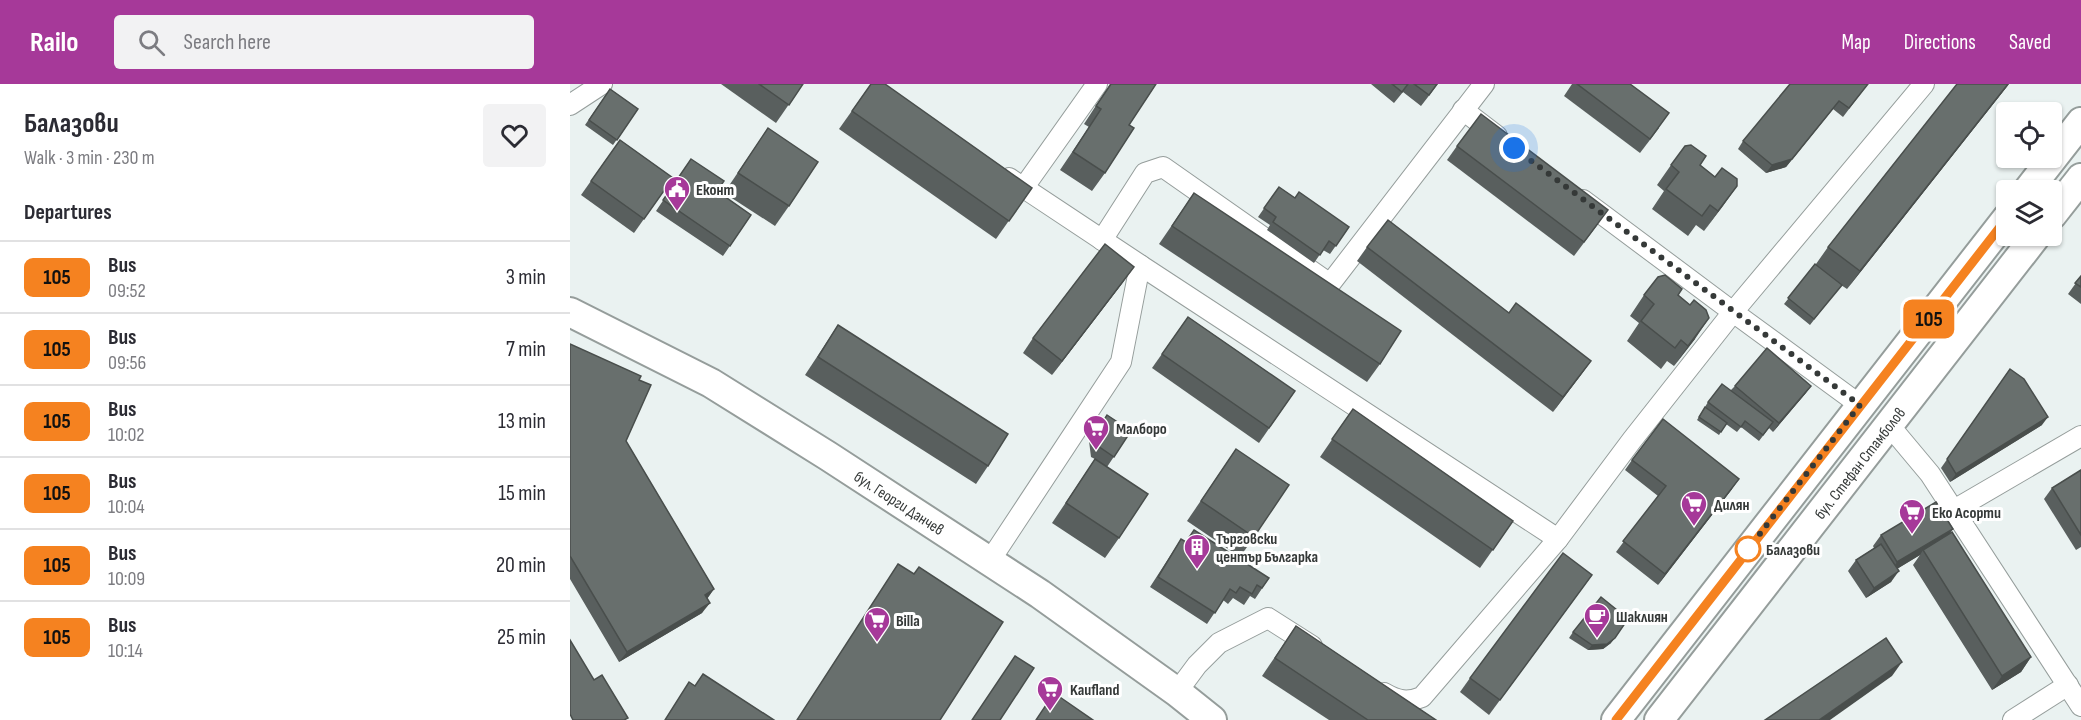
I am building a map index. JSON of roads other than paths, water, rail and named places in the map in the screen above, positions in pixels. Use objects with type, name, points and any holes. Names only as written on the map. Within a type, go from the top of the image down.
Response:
[{"type":"main road","points":[[2036,180],[2081,122]]},
{"type":"main road","points":[[2062,202],[2081,177]]},
{"type":"main road","points":[[1616,720],[1996,232]]},
{"type":"main road","name":"бул. Стефан Стамболов","points":[[1659,720],[2029,246]]},
{"type":"main road","name":"бул. Георги Данчев","points":[[570,312],[711,383],[828,456],[1040,594],[1177,692],[1212,720]]},
{"type":"street","points":[[570,105],[602,84]]},
{"type":"street","points":[[1024,188],[1097,84]]},
{"type":"street","points":[[1102,240],[1145,173],[1163,167],[1330,284],[1484,84]]},
{"type":"street","points":[[1365,680],[1394,699],[1409,702],[1422,697],[1558,539],[1632,440],[1733,312],[1924,84]]},
{"type":"street","points":[[1463,111],[1508,144]]},
{"type":"street","points":[[991,166],[1558,539]]},
{"type":"street","points":[[1571,191],[1860,405]]},
{"type":"street","points":[[989,562],[1121,362],[1140,264]]},
{"type":"street","points":[[1889,425],[1930,474],[2081,706]]},
{"type":"street","points":[[1954,510],[2081,436]]},
{"type":"street","points":[[1177,692],[1197,665],[1219,644],[1268,618],[1326,655]]},
{"type":"street","points":[[2013,720],[2068,685]]},
{"type":"place","name":"Еконт","points":[[677,212]]},
{"type":"place","name":"Малборо","points":[[1096,451]]},
{"type":"place","name":"Дилян","points":[[1694,527]]},
{"type":"place","name":"Еко Асорти","points":[[1912,535]]},
{"type":"place","name":"Балазови","points":[[1748,549]]},
{"type":"place","name":"Търговски център Българка","points":[[1197,570]]},
{"type":"place","name":"Шаклиян","points":[[1597,639]]},
{"type":"place","name":"Billa","points":[[877,643]]},
{"type":"place","name":"Kaufland","points":[[1050,712]]}]
